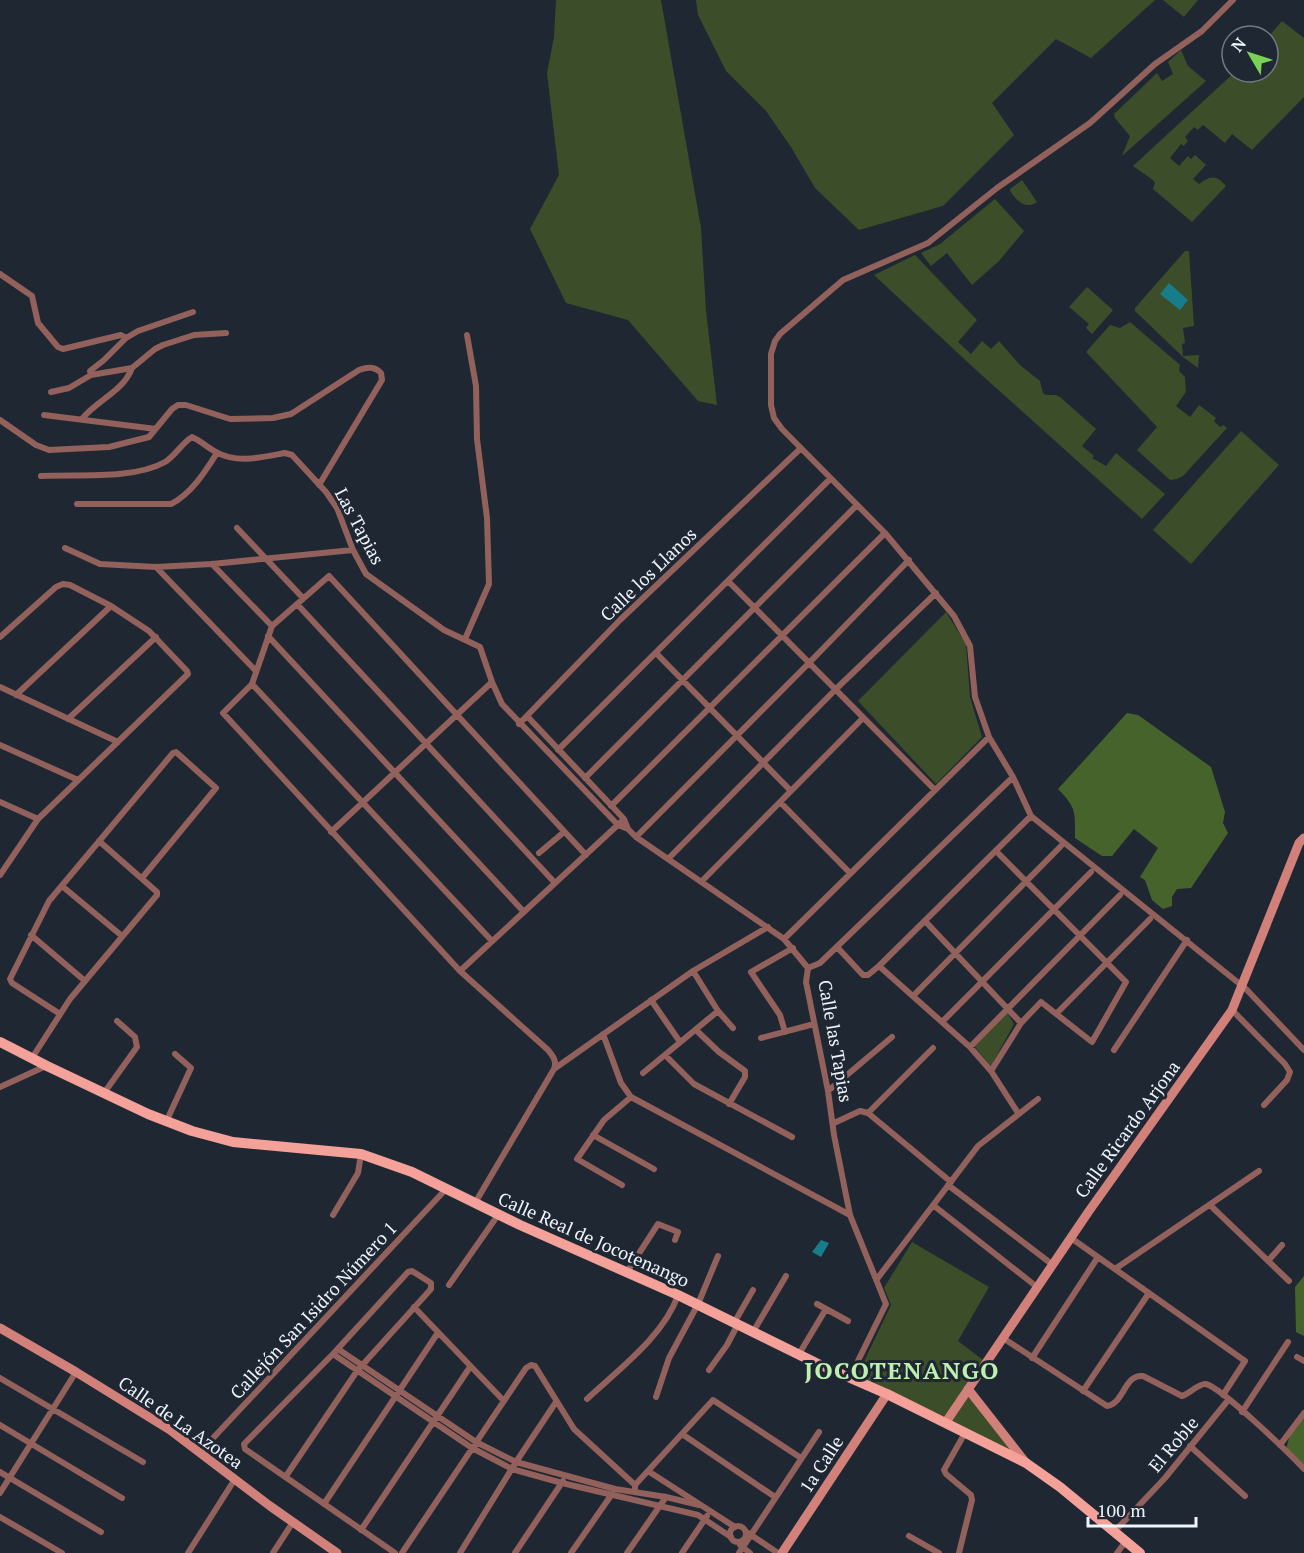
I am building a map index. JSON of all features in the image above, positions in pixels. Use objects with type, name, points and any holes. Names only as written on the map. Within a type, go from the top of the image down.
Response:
[{"type":"main road","name":"Calle Real de Jocotenango","points":[[0,1042],[166,1122],[233,1142],[361,1154],[447,1188],[498,1215],[678,1295],[946,1422],[1026,1463],[1060,1486],[1140,1553]]},
{"type":"street","points":[[1233,0],[1202,31],[1155,64],[1090,123],[998,188],[928,243],[843,280],[780,334],[771,354],[772,412],[777,424],[885,533],[954,616],[970,646],[975,697],[989,737],[1013,777],[1031,816],[1094,869],[1242,985],[1304,1050]]},
{"type":"street","points":[[0,274],[32,296],[38,323],[58,348],[63,349],[121,335],[126,338]]},
{"type":"street","points":[[91,375],[90,369],[104,360],[126,338],[145,327],[192,312]]},
{"type":"street","points":[[82,419],[101,400],[125,383],[132,368],[158,347],[194,335],[226,333]]},
{"type":"street","points":[[465,639],[489,584],[487,518],[477,439],[476,386],[467,334]]},
{"type":"street","name":"Las Tapias","points":[[0,420],[36,445],[49,450],[109,447],[149,437],[178,405],[197,408],[230,419],[273,418],[291,414],[359,370],[368,367],[377,369],[381,373],[382,381],[319,485],[337,508],[353,550],[366,574],[444,630],[480,647],[502,704],[519,724],[628,829]]},
{"type":"street","points":[[51,392],[69,388],[91,375],[132,368]]},
{"type":"street","points":[[44,416],[156,429]]},
{"type":"street","points":[[40,476],[144,471],[168,460],[192,437],[217,453],[232,458],[246,459],[285,453],[292,455],[319,485]]},
{"type":"street","name":"Calle los Llanos","points":[[519,724],[620,620],[801,448]]},
{"type":"street","points":[[77,504],[171,504],[204,474],[217,453]]},
{"type":"street","points":[[558,750],[831,479]]},
{"type":"street","points":[[585,778],[857,505]]},
{"type":"street","points":[[237,528],[303,598]]},
{"type":"street","points":[[611,806],[885,533]]},
{"type":"street","points":[[65,548],[100,564],[156,567],[212,564],[353,550]]},
{"type":"street","points":[[636,837],[909,560]]},
{"type":"street","points":[[212,564],[272,626]]},
{"type":"street","points":[[156,567],[256,671]]},
{"type":"street","points":[[475,1203],[554,1069],[556,1064],[554,1058],[460,971],[223,716],[224,711],[252,684],[272,626],[327,576],[330,576],[586,855]]},
{"type":"street","points":[[728,581],[935,790]]},
{"type":"street","points":[[0,637],[56,587],[63,584],[70,585],[111,606],[149,631],[188,670],[188,674],[38,819],[3,862],[0,875]]},
{"type":"street","points":[[668,859],[836,689],[936,593]]},
{"type":"street","points":[[297,604],[555,883]]},
{"type":"street","points":[[16,695],[111,606]]},
{"type":"street","points":[[268,636],[524,912]]},
{"type":"street","points":[[68,719],[156,637]]},
{"type":"street","points":[[656,653],[790,791]]},
{"type":"street","points":[[331,832],[492,682]]},
{"type":"street","points":[[252,684],[492,941]]},
{"type":"street","points":[[0,687],[118,742]]},
{"type":"street","name":"Las Tapias","points":[[527,716],[611,806],[621,822]]},
{"type":"street","points":[[702,881],[863,718]]},
{"type":"street","points":[[784,939],[989,737]]},
{"type":"street","points":[[0,745],[78,780]]},
{"type":"street","points":[[60,1014],[11,982],[31,935],[46,906],[62,886],[173,753],[178,753],[215,786],[215,789],[142,878]]},
{"type":"street","points":[[808,968],[820,963],[1013,777]]},
{"type":"street","points":[[0,802],[38,819]]},
{"type":"street","points":[[780,802],[850,873]]},
{"type":"street","points":[[837,947],[866,976],[879,966],[1031,816]]},
{"type":"street","points":[[460,971],[621,822]]},
{"type":"street","name":"Calle las Tapias","points":[[628,829],[636,837],[784,939],[808,968],[806,982],[834,1123],[834,1135],[849,1215],[886,1304],[850,1377]]},
{"type":"street","points":[[539,853],[564,832]]},
{"type":"street","name":"Calle Ricardo Arjona","points":[[946,1422],[1071,1238],[1232,1010],[1299,843],[1304,838]]},
{"type":"street","points":[[32,1058],[60,1014],[85,981],[157,895],[157,892],[142,878],[99,841]]},
{"type":"street","points":[[913,996],[1061,846]]},
{"type":"street","points":[[991,1071],[1021,1023],[1041,1002],[1092,1042],[1126,982],[996,851]]},
{"type":"street","points":[[942,1022],[1091,872]]},
{"type":"street","points":[[62,886],[122,936]]},
{"type":"street","points":[[970,1047],[1120,895]]},
{"type":"street","points":[[1057,1013],[1150,919]]},
{"type":"street","points":[[925,921],[1021,1023]]},
{"type":"street","points":[[554,1069],[693,971],[768,927]]},
{"type":"street","points":[[31,935],[85,981]]},
{"type":"street","points":[[1114,1050],[1187,940]]},
{"type":"street","points":[[785,1032],[780,1015],[751,972],[793,948]]},
{"type":"street","points":[[879,966],[970,1047],[991,1071],[1018,1113]]},
{"type":"street","points":[[693,971],[718,1011],[733,1028]]},
{"type":"street","points":[[651,1000],[680,1042]]},
{"type":"street","points":[[1232,1010],[1285,1064],[1290,1072],[1287,1080],[1264,1105]]},
{"type":"street","points":[[643,1073],[718,1011]]},
{"type":"street","points":[[104,1093],[137,1047],[135,1037],[117,1021]]},
{"type":"street","points":[[761,1038],[814,1024]]},
{"type":"street","points":[[696,1030],[718,1052],[745,1071],[745,1077],[729,1104]]},
{"type":"street","points":[[603,1034],[621,1083],[631,1097],[849,1215]]},
{"type":"street","points":[[828,1091],[892,1037]]},
{"type":"street","points":[[868,1113],[933,1048]]},
{"type":"street","points":[[166,1122],[191,1068],[175,1054]]},
{"type":"street","points":[[665,1055],[694,1084],[792,1137]]},
{"type":"street","points":[[0,1087],[47,1066]]},
{"type":"street","points":[[622,1185],[577,1159],[604,1120],[631,1097]]},
{"type":"street","points":[[877,1279],[978,1146],[1038,1099]]},
{"type":"street","points":[[834,1123],[860,1111],[868,1113],[950,1183],[1053,1265]]},
{"type":"street","points":[[593,1135],[654,1169]]},
{"type":"street","points":[[333,1215],[358,1173],[361,1154]]},
{"type":"street","points":[[1115,1269],[1259,1171]]},
{"type":"street","name":"Callejón San Isidro Número 1","points":[[200,1452],[447,1188]]},
{"type":"street","points":[[933,1205],[1038,1287]]},
{"type":"street","points":[[1210,1205],[1289,1281]]},
{"type":"street","points":[[449,1285],[498,1215]]},
{"type":"street","points":[[627,1272],[658,1224],[678,1232],[675,1240]]},
{"type":"street","points":[[1071,1238],[1149,1293],[1083,1391]]},
{"type":"street","points":[[1268,1261],[1282,1245]]},
{"type":"street","points":[[656,1397],[669,1359],[698,1305],[718,1257]]},
{"type":"street","points":[[1032,1358],[1098,1257]]},
{"type":"street","points":[[286,1476],[359,1368],[432,1286],[431,1283],[410,1271],[338,1349],[244,1444],[245,1449],[394,1553]]},
{"type":"street","points":[[753,1332],[786,1276]]},
{"type":"street","points":[[709,1370],[727,1345],[753,1290]]},
{"type":"street","name":"El Roble","points":[[1114,1532],[1166,1478],[1226,1397],[1245,1361],[1149,1293]]},
{"type":"street","points":[[587,1399],[660,1329],[678,1295]]},
{"type":"street","points":[[817,1304],[848,1321]]},
{"type":"street","points":[[414,1307],[437,1334],[503,1400]]},
{"type":"street","points":[[799,1354],[826,1309]]},
{"type":"street","name":"Calle de La Azotea","points":[[0,1328],[170,1430],[337,1553]]},
{"type":"street","points":[[324,1504],[437,1334]]},
{"type":"street","points":[[1003,1338],[1107,1406],[1112,1406],[1131,1380],[1140,1375],[1178,1395],[1185,1395],[1207,1384],[1226,1397],[1304,1469]]},
{"type":"street","points":[[1242,1412],[1288,1342]]},
{"type":"street","points":[[338,1349],[359,1368]]},
{"type":"street","points":[[333,1354],[359,1368],[474,1445],[514,1466],[698,1515],[750,1553]]},
{"type":"street","points":[[1297,1357],[1304,1361]]},
{"type":"street","points":[[402,1553],[503,1400],[531,1365],[535,1366],[578,1433],[635,1488]]},
{"type":"street","points":[[361,1530],[470,1367]]},
{"type":"street","points":[[0,1493],[76,1372]]},
{"type":"street","points":[[0,1378],[143,1462]]},
{"type":"street","points":[[968,1389],[1026,1463]]},
{"type":"street","name":"1a Calle","points":[[782,1553],[887,1394]]},
{"type":"street","points":[[635,1488],[713,1400],[801,1458]]},
{"type":"street","points":[[460,1553],[556,1402]]},
{"type":"street","points":[[1280,1445],[1304,1413]]},
{"type":"street","points":[[0,1425],[122,1498]]},
{"type":"street","points":[[740,1547],[819,1432]]},
{"type":"street","points":[[962,1551],[971,1495],[944,1470],[965,1433]]},
{"type":"street","points":[[681,1434],[775,1497]]},
{"type":"street","points":[[1190,1446],[1245,1496]]},
{"type":"street","points":[[648,1471],[778,1553]]},
{"type":"street","points":[[0,1472],[101,1532]]},
{"type":"street","points":[[188,1553],[235,1479]]},
{"type":"street","points":[[515,1553],[564,1480]]},
{"type":"street","points":[[572,1553],[613,1492],[635,1488],[699,1505]]},
{"type":"street","points":[[627,1553],[666,1497]]},
{"type":"street","points":[[682,1553],[711,1511]]},
{"type":"street","points":[[0,1517],[62,1553]]},
{"type":"street","points":[[273,1553],[293,1522]]},
{"type":"street","points":[[731,1537],[731,1530],[735,1527]]},
{"type":"street","points":[[909,1536],[939,1553]]},
{"type":"street","points":[[1117,1553],[1126,1541]]},
{"type":"green space","points":[[556,0],[661,0],[701,228],[706,311],[717,405],[698,401],[628,320],[566,303],[530,229],[559,175],[547,73],[554,37]]},
{"type":"green space","points":[[696,0],[1155,0],[1091,58],[1056,39],[992,103],[1014,135],[943,206],[859,230],[815,188],[766,111],[726,71],[698,15]]},
{"type":"green space","points":[[1163,0],[1198,0],[1184,17]]},
{"type":"green space","points":[[1282,21],[1304,38],[1304,97],[1252,150],[1232,134],[1225,143],[1203,125],[1198,130],[1194,127],[1185,137],[1188,141],[1184,146],[1181,144],[1170,158],[1179,166],[1188,156],[1191,159],[1195,155],[1206,165],[1193,179],[1199,184],[1207,179],[1216,178],[1226,186],[1192,222],[1153,189],[1155,183],[1153,180],[1133,166],[1222,84],[1280,84],[1279,24]]},
{"type":"green space","points":[[1181,50],[1188,66],[1206,81],[1122,156],[1130,136],[1114,114],[1157,73],[1162,81],[1173,74],[1168,62]]},
{"type":"green space","points":[[1022,180],[1037,202],[1025,205],[1018,201],[1010,191]]},
{"type":"green space","points":[[995,199],[1024,231],[999,261],[972,285],[947,253],[931,266],[921,253],[940,244]]},
{"type":"green space","points":[[1185,251],[1189,251],[1194,326],[1183,328],[1185,343],[1182,344],[1183,356],[1199,355],[1198,368],[1183,357],[1135,311],[1135,308]]},
{"type":"green space","points":[[915,255],[977,320],[958,342],[971,354],[982,341],[991,349],[999,341],[1020,365],[1040,381],[1043,393],[1060,397],[1096,429],[1082,446],[1094,456],[1092,458],[1106,466],[1116,453],[1165,494],[1142,519],[874,275]]},
{"type":"green space","points":[[1087,287],[1113,310],[1092,334],[1086,328],[1089,324],[1069,307]]},
{"type":"green space","points":[[1130,322],[1180,365],[1179,371],[1185,377],[1186,392],[1176,406],[1190,417],[1199,405],[1216,418],[1214,421],[1220,427],[1223,425],[1227,428],[1183,476],[1177,479],[1170,480],[1137,450],[1157,427],[1086,352],[1110,325],[1120,328]]},
{"type":"green space","points":[[1241,431],[1279,465],[1191,564],[1153,530]]},
{"type":"green space","points":[[946,612],[966,644],[970,697],[982,737],[936,784],[858,701]]},
{"type":"green space","points":[[1127,713],[1138,715],[1211,767],[1225,812],[1223,823],[1228,833],[1191,888],[1177,889],[1172,897],[1172,906],[1163,909],[1152,900],[1145,880],[1140,877],[1158,848],[1134,829],[1112,856],[1102,856],[1075,838],[1074,811],[1069,801],[1058,789]]},
{"type":"green space","points":[[1007,1012],[1014,1024],[991,1066],[974,1046]]},
{"type":"green space","points":[[912,1242],[989,1287],[958,1341],[983,1360],[945,1417],[857,1376],[891,1305],[884,1288]]},
{"type":"green space","points":[[1304,1276],[1304,1336],[1296,1332],[1295,1287]]},
{"type":"green space","points":[[969,1394],[1020,1457],[950,1421]]},
{"type":"green space","points":[[1304,1417],[1304,1465],[1286,1450],[1290,1434]]},
{"type":"water","points":[[1169,283],[1188,300],[1180,310],[1160,294]]},
{"type":"water","points":[[821,1240],[829,1243],[821,1257],[812,1252]]},
{"type":"district","name":"JOCOTENANGO","points":[[902,1370]]}]
